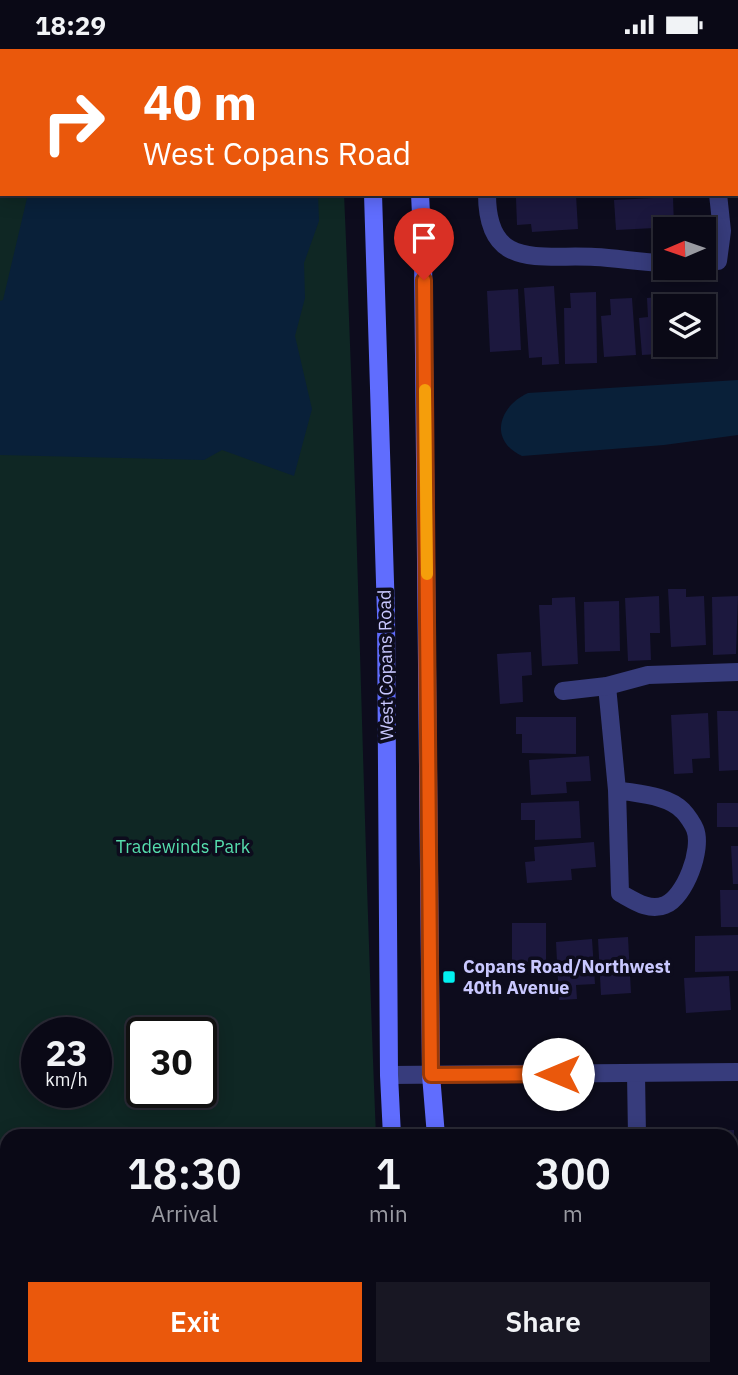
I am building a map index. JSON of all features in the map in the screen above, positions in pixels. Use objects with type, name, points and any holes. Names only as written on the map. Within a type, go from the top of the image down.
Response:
[{"type":"main road","name":"West Copans Road","points":[[373,196],[386,614],[392,1129]]},
{"type":"main road","points":[[420,196],[431,1075],[435,1129]]},
{"type":"street","points":[[487,196],[487,219],[498,242],[521,255],[598,257],[653,263]]},
{"type":"street","points":[[716,248],[722,232],[718,196]]},
{"type":"street","points":[[563,691],[607,686],[648,675],[738,672]]},
{"type":"street","points":[[607,686],[617,790],[620,894],[650,907],[666,905],[684,888],[694,861],[696,831],[683,810],[654,796],[617,790]]},
{"type":"street","points":[[389,1076],[738,1072]]},
{"type":"street","points":[[635,1074],[637,1129]]},
{"type":"green space","name":"Tradewinds Park","points":[[0,196],[344,196],[376,1129],[0,1129]]},
{"type":"water","points":[[28,196],[318,196],[319,221],[304,263],[305,298],[295,336],[312,409],[294,476],[222,450],[204,460],[0,455],[0,301],[3,300]]},
{"type":"water","points":[[738,380],[738,435],[664,445],[522,456],[511,449],[501,432],[504,414],[528,393]]},
{"type":"building","points":[[576,196],[578,229],[532,232],[531,224],[517,225],[516,198]]},
{"type":"building","points":[[673,197],[674,217],[653,217],[653,228],[616,230],[614,200]]},
{"type":"building","points":[[554,286],[559,364],[542,365],[542,357],[529,358],[524,288]]},
{"type":"building","points":[[518,289],[521,350],[490,352],[487,291]]},
{"type":"building","points":[[596,292],[597,363],[565,364],[564,308],[571,308],[570,293]]},
{"type":"building","points":[[653,297],[653,354],[642,355],[639,318],[648,317],[647,298]]},
{"type":"building","points":[[632,298],[636,355],[604,357],[601,316],[611,315],[610,299]]},
{"type":"building","points":[[668,589],[686,589],[686,597],[704,596],[706,645],[671,647]]},
{"type":"building","points":[[659,596],[660,633],[650,633],[651,660],[628,661],[625,598]]},
{"type":"building","points":[[738,596],[736,654],[713,655],[712,597]]},
{"type":"building","points":[[575,597],[578,664],[542,666],[539,605],[552,605],[552,598]]},
{"type":"building","points":[[619,601],[620,651],[585,652],[584,602]]},
{"type":"building","points":[[531,652],[532,675],[522,676],[523,702],[500,704],[497,654]]},
{"type":"building","points":[[717,711],[738,711],[738,770],[719,771]]},
{"type":"building","points":[[708,713],[710,758],[692,759],[693,773],[674,774],[671,715]]},
{"type":"building","points":[[516,717],[576,717],[576,754],[522,753],[522,734],[516,734]]},
{"type":"building","points":[[589,756],[591,781],[566,782],[567,793],[531,795],[529,760]]},
{"type":"building","points":[[579,801],[581,838],[535,840],[535,820],[521,820],[521,803]]},
{"type":"building","points":[[717,803],[738,803],[738,827],[717,827]]},
{"type":"building","points":[[594,842],[596,867],[571,869],[572,880],[527,883],[525,862],[535,861],[534,847]]},
{"type":"building","points":[[731,846],[738,846],[738,884],[733,884]]},
{"type":"building","points":[[720,890],[738,890],[738,927],[721,927]]},
{"type":"building","points":[[512,923],[546,923],[546,971],[528,971],[528,962],[512,962]]},
{"type":"building","points":[[738,935],[738,971],[695,972],[695,936]]},
{"type":"building","points":[[628,937],[631,993],[601,995],[598,939]]},
{"type":"building","points":[[592,939],[595,984],[576,985],[577,999],[559,1000],[556,942]]},
{"type":"building","points":[[729,976],[731,1010],[686,1013],[684,978]]},
{"type":"slow traffic","points":[[425,390],[427,574]]},
{"type":"place","name":"Copans Road/Northwest 40th Avenue","points":[[449,977]]},
{"type":"route","points":[[424,280],[431,1075],[558,1074]]}]
